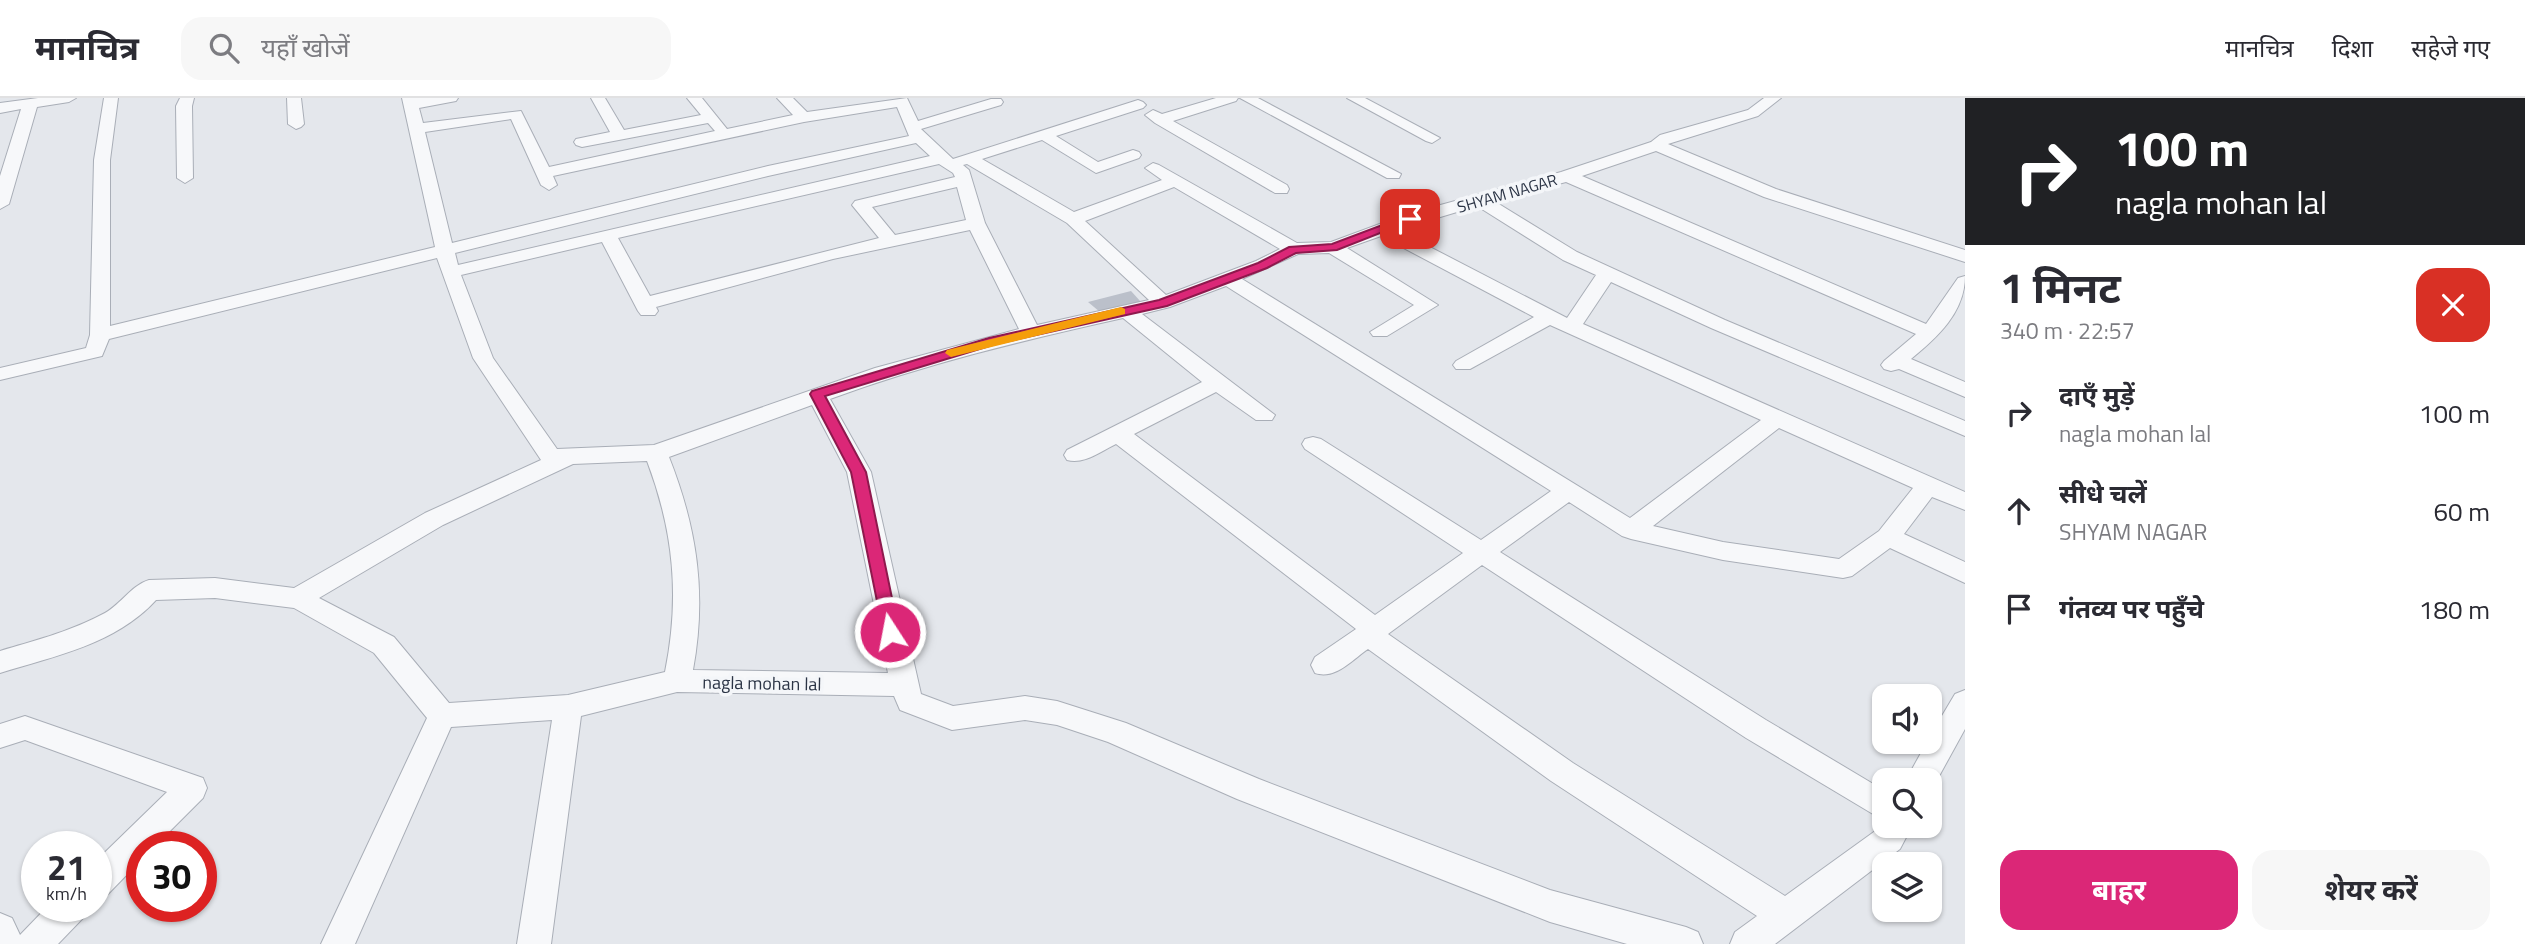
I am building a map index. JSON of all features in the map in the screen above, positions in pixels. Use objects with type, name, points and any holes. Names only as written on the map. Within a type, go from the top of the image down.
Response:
[{"type":"street","points":[[0,108],[69,98]]},
{"type":"street","points":[[0,374],[95,352],[100,335],[102,160],[111,98]]},
{"type":"street","points":[[185,178],[184,106],[187,98]]},
{"type":"street","points":[[294,98],[296,124]]},
{"type":"street","points":[[450,98],[410,101],[450,272],[483,358],[551,457],[656,453],[817,394],[859,472],[904,685],[910,702],[952,718],[1025,708],[1057,713],[1116,732],[1248,789],[1550,906],[1686,944]]},
{"type":"street","points":[[598,98],[619,135]]},
{"type":"street","points":[[694,98],[725,134]]},
{"type":"street","points":[[784,98],[804,117]]},
{"type":"street","points":[[1160,120],[1231,98]]},
{"type":"street","points":[[1247,98],[1393,174]]},
{"type":"street","points":[[1354,98],[1432,138]]},
{"type":"street","name":"SHYAM NAGAR","points":[[817,394],[993,341],[1163,303],[1263,265],[1294,249],[1333,247],[1410,219],[1567,176],[1657,145],[1666,138],[1753,113],[1774,98]]},
{"type":"street","points":[[100,335],[916,132],[1000,99]]},
{"type":"street","points":[[416,129],[516,114],[546,179],[725,134],[901,100],[916,132],[946,161],[961,170],[976,223],[1031,333]]},
{"type":"street","points":[[0,204],[41,101]]},
{"type":"street","points":[[450,272],[969,158],[1134,101],[1160,120],[1281,189]]},
{"type":"street","points":[[582,142],[711,118]]},
{"type":"street","points":[[1043,134],[1096,168],[1133,155]]},
{"type":"street","points":[[1657,145],[1711,172],[1777,198],[1965,256]]},
{"type":"street","points":[[969,158],[1073,219],[1163,303]]},
{"type":"street","points":[[1153,168],[1294,249]]},
{"type":"street","points":[[1567,176],[1930,333]]},
{"type":"street","points":[[891,241],[861,205],[964,180]]},
{"type":"street","points":[[1073,219],[1175,181]]},
{"type":"street","points":[[1481,201],[1570,256],[1718,324],[1965,429]]},
{"type":"street","points":[[608,236],[646,308],[891,241],[976,223]]},
{"type":"street","points":[[1383,230],[1549,317],[1965,502]]},
{"type":"street","points":[[1333,247],[1428,305],[1380,332]]},
{"type":"street","points":[[1571,327],[1608,273]]},
{"type":"street","points":[[1227,278],[1631,530],[1723,551],[1843,569],[1888,537],[1928,485]]},
{"type":"street","points":[[1965,282],[1930,333],[1894,363],[1965,390]]},
{"type":"street","points":[[1125,310],[1217,383],[1264,415]]},
{"type":"street","points":[[1463,365],[1549,317]]},
{"type":"street","points":[[1075,456],[1217,383]]},
{"type":"street","points":[[1631,530],[1778,418]]},
{"type":"street","points":[[1118,433],[1371,632],[1562,772],[1785,915]]},
{"type":"street","points":[[1312,443],[1756,729],[1872,799]]},
{"type":"street","name":"nagla mohan lal","points":[[656,453],[675,503],[686,558],[687,616],[677,681],[904,685]]},
{"type":"street","points":[[299,600],[314,587],[434,519],[570,456]]},
{"type":"street","points":[[1325,665],[1568,491]]},
{"type":"street","points":[[1888,537],[1965,573]]},
{"type":"street","points":[[0,662],[72,638],[117,619],[138,606],[149,590],[215,588],[299,600],[384,645],[442,716]]},
{"type":"street","points":[[442,716],[568,707],[677,681]]},
{"type":"street","points":[[1929,768],[1965,702]]},
{"type":"street","points":[[534,944],[568,707]]},
{"type":"street","points":[[338,944],[442,716]]},
{"type":"street","points":[[0,736],[24,728],[192,788],[112,867]]},
{"type":"street","points":[[1747,944],[1890,838]]},
{"type":"street","points":[[34,944],[56,922]]},
{"type":"street","points":[[0,930],[7,944]]},
{"type":"building","points":[[1131,291],[1141,302],[1100,312],[1088,302]]},
{"type":"slow traffic","points":[[951,353],[1121,311]]},
{"type":"route","points":[[890,632],[859,472],[817,394],[993,341],[1163,303],[1263,265],[1294,249],[1333,247],[1410,219]]}]
